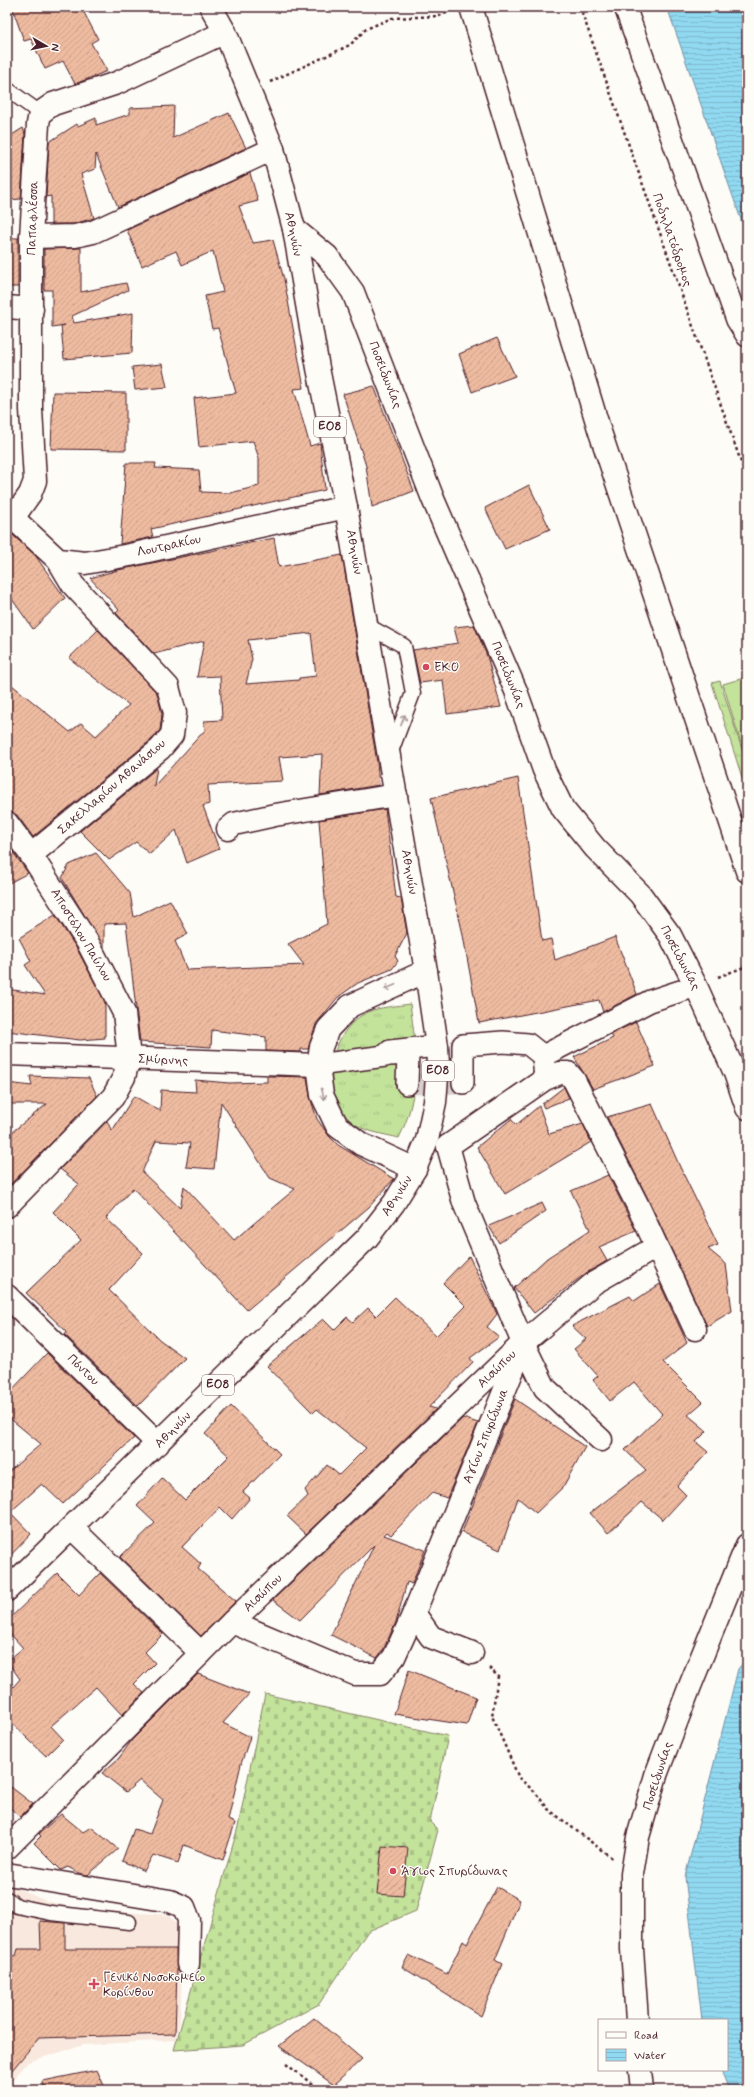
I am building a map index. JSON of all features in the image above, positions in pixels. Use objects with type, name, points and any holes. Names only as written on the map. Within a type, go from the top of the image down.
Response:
[{"type":"street","name":"Αθηνών","points":[[7,1590],[367,1238],[394,1203],[415,1169],[427,1140],[435,1094],[438,1065],[437,1046],[426,972],[346,507],[318,368],[294,229],[273,149],[225,32],[211,7]]},
{"type":"street","points":[[625,7],[737,320],[747,336]]},
{"type":"street","points":[[461,9],[600,432],[747,871]]},
{"type":"street","points":[[40,113],[53,104],[117,83],[225,32]]},
{"type":"street","name":"Παπαφλέσσα","points":[[10,517],[30,494],[35,481],[31,409],[31,237],[40,113]]},
{"type":"street","points":[[31,237],[75,236],[93,232],[273,149]]},
{"type":"street","name":"Ποσειδωνίας","points":[[294,229],[327,256],[353,292],[433,499],[516,692],[544,770],[563,809],[595,848],[640,894],[670,935],[696,986],[735,1073],[747,1108]]},
{"type":"street","points":[[7,307],[32,309]]},
{"type":"street","name":"Λουτρακίου","points":[[58,560],[85,563],[130,555],[346,507]]},
{"type":"street","points":[[10,517],[58,560]]},
{"type":"street","name":"Σακελλαρίου Αθανάσιου","points":[[31,855],[160,749],[172,735],[175,713],[168,687],[73,585],[58,560]]},
{"type":"street","points":[[228,830],[234,824],[275,815],[396,795]]},
{"type":"street","name":"Αποστόλου Παύλου","points":[[7,823],[31,855],[88,943],[112,987],[124,1013],[129,1058]]},
{"type":"street","points":[[415,1169],[361,1144],[337,1126],[322,1095],[318,1065],[321,1047],[328,1028],[350,1006],[426,972]]},
{"type":"street","points":[[543,1056],[650,1001],[696,986]]},
{"type":"street","points":[[463,1083],[463,1046],[503,1042],[528,1044],[543,1056],[545,1079]]},
{"type":"street","points":[[386,1056],[390,1052],[437,1046]]},
{"type":"street","name":"Σμύρνης","points":[[7,1054],[318,1065]]},
{"type":"street","points":[[318,1065],[408,1054],[408,1084]]},
{"type":"street","points":[[7,1206],[114,1097],[124,1077],[129,1058]]},
{"type":"street","points":[[448,1146],[545,1079],[560,1073],[568,1072],[574,1080],[695,1329]]},
{"type":"street","points":[[427,1140],[448,1146]]},
{"type":"street","points":[[448,1146],[464,1203],[523,1343],[545,1388],[601,1440]]},
{"type":"street","name":"Αισώπου","points":[[7,1848],[232,1622],[523,1343],[594,1284],[656,1247]]},
{"type":"street","name":"Πόντου","points":[[7,1296],[158,1444]]},
{"type":"street","name":"Αγίου Σπυρίδωνα","points":[[232,1622],[355,1674],[380,1674],[394,1657],[414,1613],[523,1343]]},
{"type":"street","points":[[72,1528],[201,1653]]},
{"type":"street","name":"Ποσειδωνίας","points":[[637,2019],[632,1949],[632,1874],[638,1837],[656,1776],[690,1686],[747,1545]]},
{"type":"street","points":[[414,1613],[431,1637],[472,1653]]},
{"type":"street","points":[[7,1874],[170,1901],[184,1907],[189,1920],[188,1964]]},
{"type":"street","points":[[640,2071],[642,2090]]},
{"type":"lane","points":[[7,89],[40,113]]},
{"type":"lane","points":[[366,625],[404,646],[413,693],[389,756]]},
{"type":"lane","points":[[7,1899],[17,1906],[51,1913],[129,1922]]},
{"type":"path","name":"Ποδηλατόδρομος","points":[[580,7],[747,479]]},
{"type":"path","points":[[249,91],[350,46],[366,29],[392,18],[439,16],[461,9]]},
{"type":"path","points":[[696,986],[747,966]]},
{"type":"path","points":[[472,1653],[498,1676],[492,1716],[519,1778],[535,1792],[548,1809],[632,1874]]},
{"type":"path","points":[[286,2064],[320,2090]]},
{"type":"shaded area","name":"Γενικό Νοσοκομείο Κορίνθου","points":[[7,1882],[46,1901],[80,1909],[168,1915],[177,1924],[183,1946],[180,2022],[175,2040],[83,2045],[28,2062],[7,2086]]},
{"type":"green space","points":[[747,677],[747,763],[723,684]]},
{"type":"green space","points":[[720,681],[747,765],[746,790],[712,683]]},
{"type":"green space","points":[[410,1004],[415,1056],[414,1088],[411,1105],[399,1138],[361,1128],[351,1121],[341,1109],[334,1094],[332,1062],[344,1033],[355,1021],[372,1010]]},
{"type":"green space","points":[[265,1694],[448,1736],[430,1822],[438,1830],[416,1911],[368,1931],[319,2004],[243,2045],[174,2050],[238,1827]]},
{"type":"water","points":[[667,7],[747,7],[747,237]]},
{"type":"water","points":[[747,1658],[747,2090],[729,2090],[721,2071],[728,2071],[728,2019],[702,2019],[685,1877],[738,1669]]},
{"type":"building","points":[[12,7],[81,7],[98,39],[91,43],[107,71],[75,84],[63,61],[45,69],[31,39],[24,41]]},
{"type":"building","points":[[174,106],[173,138],[229,113],[246,148],[118,207],[96,154],[95,169],[81,174],[94,218],[73,224],[51,224],[51,196],[46,197],[49,142],[77,124],[78,126],[96,118],[96,125],[130,114],[130,108]]},
{"type":"building","points":[[23,128],[25,134],[21,199],[7,200],[7,138]]},
{"type":"building","points":[[250,173],[258,201],[239,206],[253,243],[273,240],[284,279],[304,388],[294,389],[310,446],[320,443],[325,490],[151,529],[153,537],[120,544],[126,463],[156,463],[155,468],[199,470],[201,492],[230,493],[259,486],[259,458],[253,441],[199,447],[194,398],[236,393],[218,328],[212,329],[205,296],[223,292],[213,251],[182,265],[176,251],[142,266],[127,230]]},
{"type":"building","points":[[7,238],[18,238],[18,287],[7,287]]},
{"type":"building","points":[[81,248],[81,292],[126,283],[128,290],[72,316],[74,323],[133,313],[132,353],[64,359],[61,326],[65,325],[52,327],[52,290],[44,290],[44,249]]},
{"type":"building","points":[[497,338],[515,376],[472,392],[459,354]]},
{"type":"building","points":[[162,364],[167,387],[135,390],[132,367]]},
{"type":"building","points":[[374,386],[414,491],[372,507],[366,466],[343,394]]},
{"type":"building","points":[[53,392],[126,393],[126,450],[51,449]]},
{"type":"building","points":[[529,485],[550,529],[505,549],[485,508]]},
{"type":"building","points":[[7,530],[35,555],[65,598],[33,629],[7,592]]},
{"type":"building","points":[[274,538],[279,567],[342,555],[377,762],[379,785],[320,795],[322,754],[279,757],[283,781],[208,785],[209,804],[203,806],[219,849],[187,863],[176,830],[150,854],[136,842],[109,860],[80,831],[157,768],[154,786],[205,730],[204,721],[222,720],[220,676],[197,677],[204,641],[154,654],[116,613],[119,610],[90,578],[118,570]],"holes":[[[311,633],[316,676],[299,678],[299,680],[246,684],[252,659],[248,640]]]},
{"type":"building","points":[[474,625],[487,656],[501,707],[447,714],[443,680],[420,683],[413,650],[458,643],[454,627]]},
{"type":"building","points":[[98,630],[157,693],[162,714],[160,730],[151,740],[33,837],[17,815],[7,811],[7,681],[70,732],[81,723],[96,736],[129,705],[69,658]]},
{"type":"building","points":[[518,778],[542,941],[551,939],[555,960],[615,937],[637,994],[603,1012],[599,1000],[479,1023],[462,930],[431,798]]},
{"type":"building","points":[[385,809],[396,897],[401,898],[407,933],[395,956],[398,961],[392,969],[358,983],[338,997],[316,1024],[308,1049],[301,1049],[301,1052],[266,1051],[266,1037],[212,1030],[211,1047],[140,1042],[126,923],[104,924],[104,948],[62,878],[69,865],[96,853],[130,893],[134,917],[170,900],[188,934],[175,941],[187,970],[304,965],[288,944],[327,924],[319,820]]},
{"type":"building","points":[[7,844],[28,873],[7,884]]},
{"type":"building","points":[[55,915],[77,949],[105,1002],[105,1038],[80,1040],[7,1031],[7,989],[45,995],[25,965],[31,961],[19,938]]},
{"type":"building","points":[[636,1022],[655,1066],[593,1089],[574,1057],[613,1038],[611,1034]]},
{"type":"building","points":[[30,1076],[89,1078],[97,1096],[7,1188],[7,1136],[47,1104],[7,1104],[7,1083],[32,1086]]},
{"type":"building","points":[[267,1076],[307,1077],[310,1097],[317,1119],[329,1136],[338,1145],[394,1179],[369,1207],[247,1310],[133,1188],[106,1218],[143,1253],[109,1290],[160,1340],[185,1358],[138,1406],[65,1335],[67,1332],[26,1293],[81,1240],[53,1212],[79,1184],[60,1169],[107,1121],[112,1131],[134,1096],[160,1111],[161,1090],[196,1092],[195,1080],[229,1083],[267,1082]],"holes":[[[221,1102],[270,1178],[295,1189],[234,1240],[184,1186],[180,1208],[142,1172],[156,1141],[190,1143],[186,1167],[214,1169]]]},
{"type":"building","points":[[564,1087],[569,1098],[544,1108],[542,1104]]},
{"type":"building","points":[[652,1104],[680,1167],[718,1245],[708,1249],[726,1264],[732,1311],[707,1326],[648,1199],[607,1117]]},
{"type":"building","points":[[539,1106],[549,1134],[583,1124],[591,1142],[505,1194],[477,1147],[511,1119],[516,1125]]},
{"type":"building","points":[[608,1175],[636,1231],[599,1247],[607,1261],[586,1273],[534,1313],[514,1288],[547,1258],[590,1230],[571,1191]]},
{"type":"building","points":[[542,1203],[546,1211],[499,1243],[489,1226]]},
{"type":"building","points":[[469,1256],[497,1314],[487,1327],[499,1337],[470,1358],[473,1362],[429,1407],[436,1409],[306,1534],[287,1516],[308,1496],[305,1490],[327,1465],[339,1475],[366,1448],[317,1409],[313,1413],[267,1366],[323,1319],[334,1330],[347,1317],[353,1322],[368,1308],[376,1316],[395,1297],[436,1336],[466,1306],[443,1283]]},
{"type":"building","points":[[660,1284],[687,1343],[663,1362],[703,1402],[688,1415],[707,1431],[696,1442],[708,1452],[677,1486],[686,1495],[663,1520],[642,1502],[608,1533],[590,1513],[646,1470],[625,1450],[662,1414],[634,1382],[610,1401],[593,1380],[598,1376],[574,1349],[586,1339],[572,1326],[630,1296],[634,1301]]},
{"type":"building","points":[[47,1353],[134,1438],[63,1504],[42,1484],[10,1512],[31,1534],[7,1559],[7,1473],[41,1444],[7,1416],[7,1395]]},
{"type":"building","points":[[515,1399],[585,1447],[563,1487],[536,1513],[518,1498],[500,1550],[462,1532]]},
{"type":"building","points":[[231,1406],[280,1454],[243,1492],[250,1498],[232,1519],[220,1507],[182,1547],[201,1564],[198,1569],[236,1601],[201,1636],[120,1557],[155,1523],[137,1506],[162,1478],[185,1500],[229,1456],[205,1434]]},
{"type":"building","points":[[463,1418],[478,1423],[447,1498],[432,1493],[391,1535],[387,1532],[384,1535],[425,1550],[412,1584],[407,1582],[396,1622],[383,1650],[377,1658],[331,1635],[374,1545],[300,1620],[273,1600]]},
{"type":"building","points":[[57,1573],[79,1595],[100,1573],[163,1634],[145,1652],[155,1663],[134,1684],[144,1693],[122,1715],[96,1687],[51,1726],[63,1739],[46,1756],[7,1719],[7,1694],[20,1679],[7,1661],[23,1648],[7,1630],[7,1621]]},
{"type":"building","points":[[409,1670],[476,1697],[467,1725],[394,1714]]},
{"type":"building","points":[[198,1674],[249,1694],[223,1723],[250,1737],[241,1764],[228,1820],[235,1823],[223,1860],[184,1845],[178,1863],[153,1855],[144,1871],[122,1861],[134,1829],[150,1834],[163,1800],[140,1780],[126,1792],[102,1773],[119,1758],[132,1740]]},
{"type":"building","points":[[7,1784],[33,1804],[20,1817],[7,1805]]},
{"type":"building","points":[[61,1814],[83,1832],[91,1827],[118,1849],[88,1875],[79,1873],[68,1867],[61,1870],[34,1843],[41,1836],[39,1834]]},
{"type":"building","name":"Άγιος Σπυρίδωνας","points":[[382,1846],[408,1848],[403,1896],[377,1894]]},
{"type":"building","points":[[497,1887],[520,1900],[495,1960],[502,1964],[481,2016],[402,1967],[409,1955],[447,1974],[463,1941],[467,1944]]},
{"type":"building","name":"Γενικό Νοσοκομείο Κορίνθου","points":[[40,1921],[65,1923],[65,1949],[176,1949],[177,1970],[175,2034],[39,2038],[7,2076],[7,1955],[16,1956],[18,1949],[41,1949]]},
{"type":"building","points":[[314,2018],[362,2059],[334,2085],[279,2046]]},
{"type":"building","points":[[97,2070],[106,2090],[44,2090],[43,2081]]},
{"type":"tunnel","points":[[407,1084],[463,1083]]},
{"type":"place","name":"EKO","points":[[426,667]]},
{"type":"place","name":"Άγιος Σπυρίδωνας","points":[[393,1871]]},
{"type":"place","name":"Γενικό Νοσοκομείο Κορίνθου","points":[[94,1984]]}]
